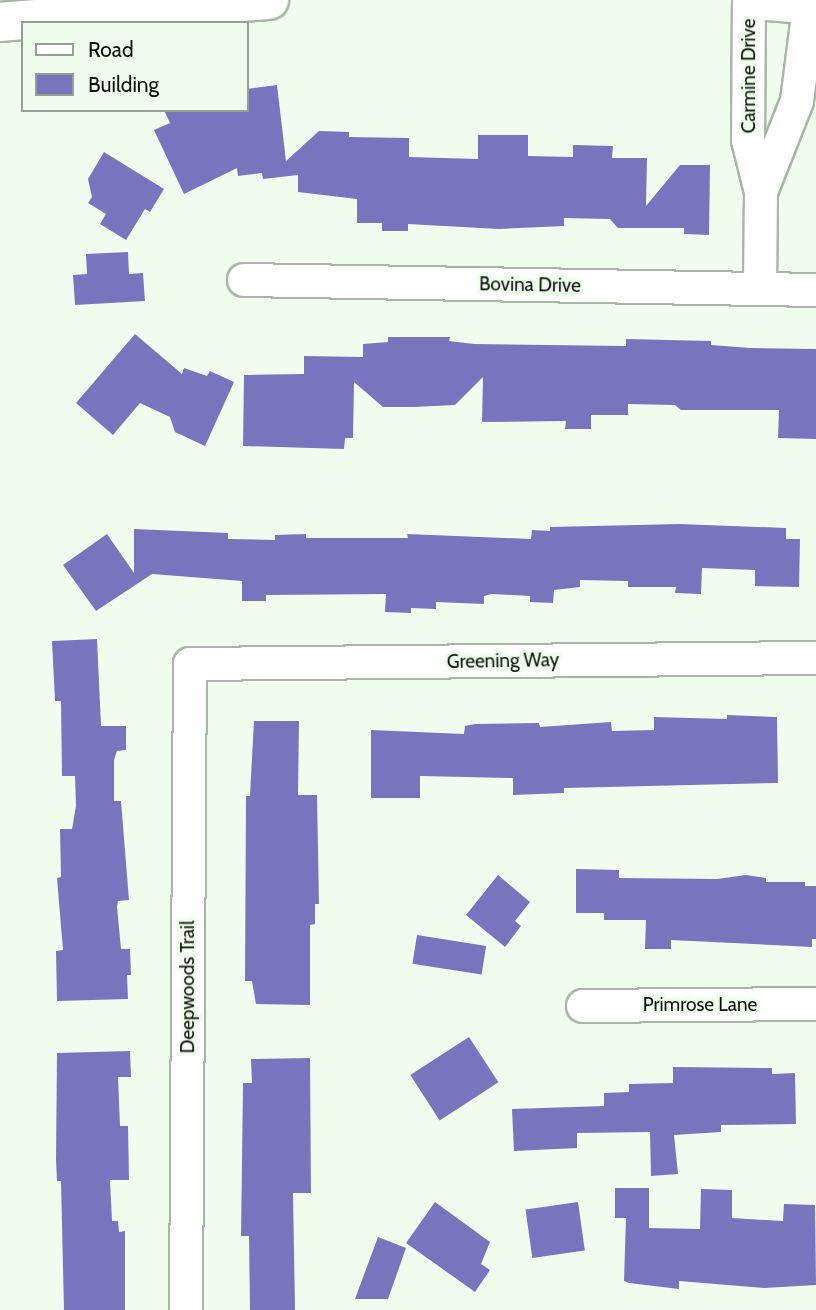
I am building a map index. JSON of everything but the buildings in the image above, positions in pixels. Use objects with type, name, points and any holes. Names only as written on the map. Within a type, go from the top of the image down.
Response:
[{"type":"main road","points":[[0,22],[269,0]]},
{"type":"main road","points":[[756,0],[812,3]]},
{"type":"street","name":"Carmine Drive","points":[[749,0],[748,140],[761,192],[761,289]]},
{"type":"street","name":"Carmine Drive","points":[[761,192],[797,101],[812,3]]},
{"type":"street","name":"Bovina Drive","points":[[244,280],[816,290]]},
{"type":"street","name":"Greening Way","points":[[190,664],[816,658]]},
{"type":"street","name":"Deepwoods Trail","points":[[186,1310],[190,664]]},
{"type":"street","name":"Primrose Lane","points":[[583,1006],[816,1004]]}]
